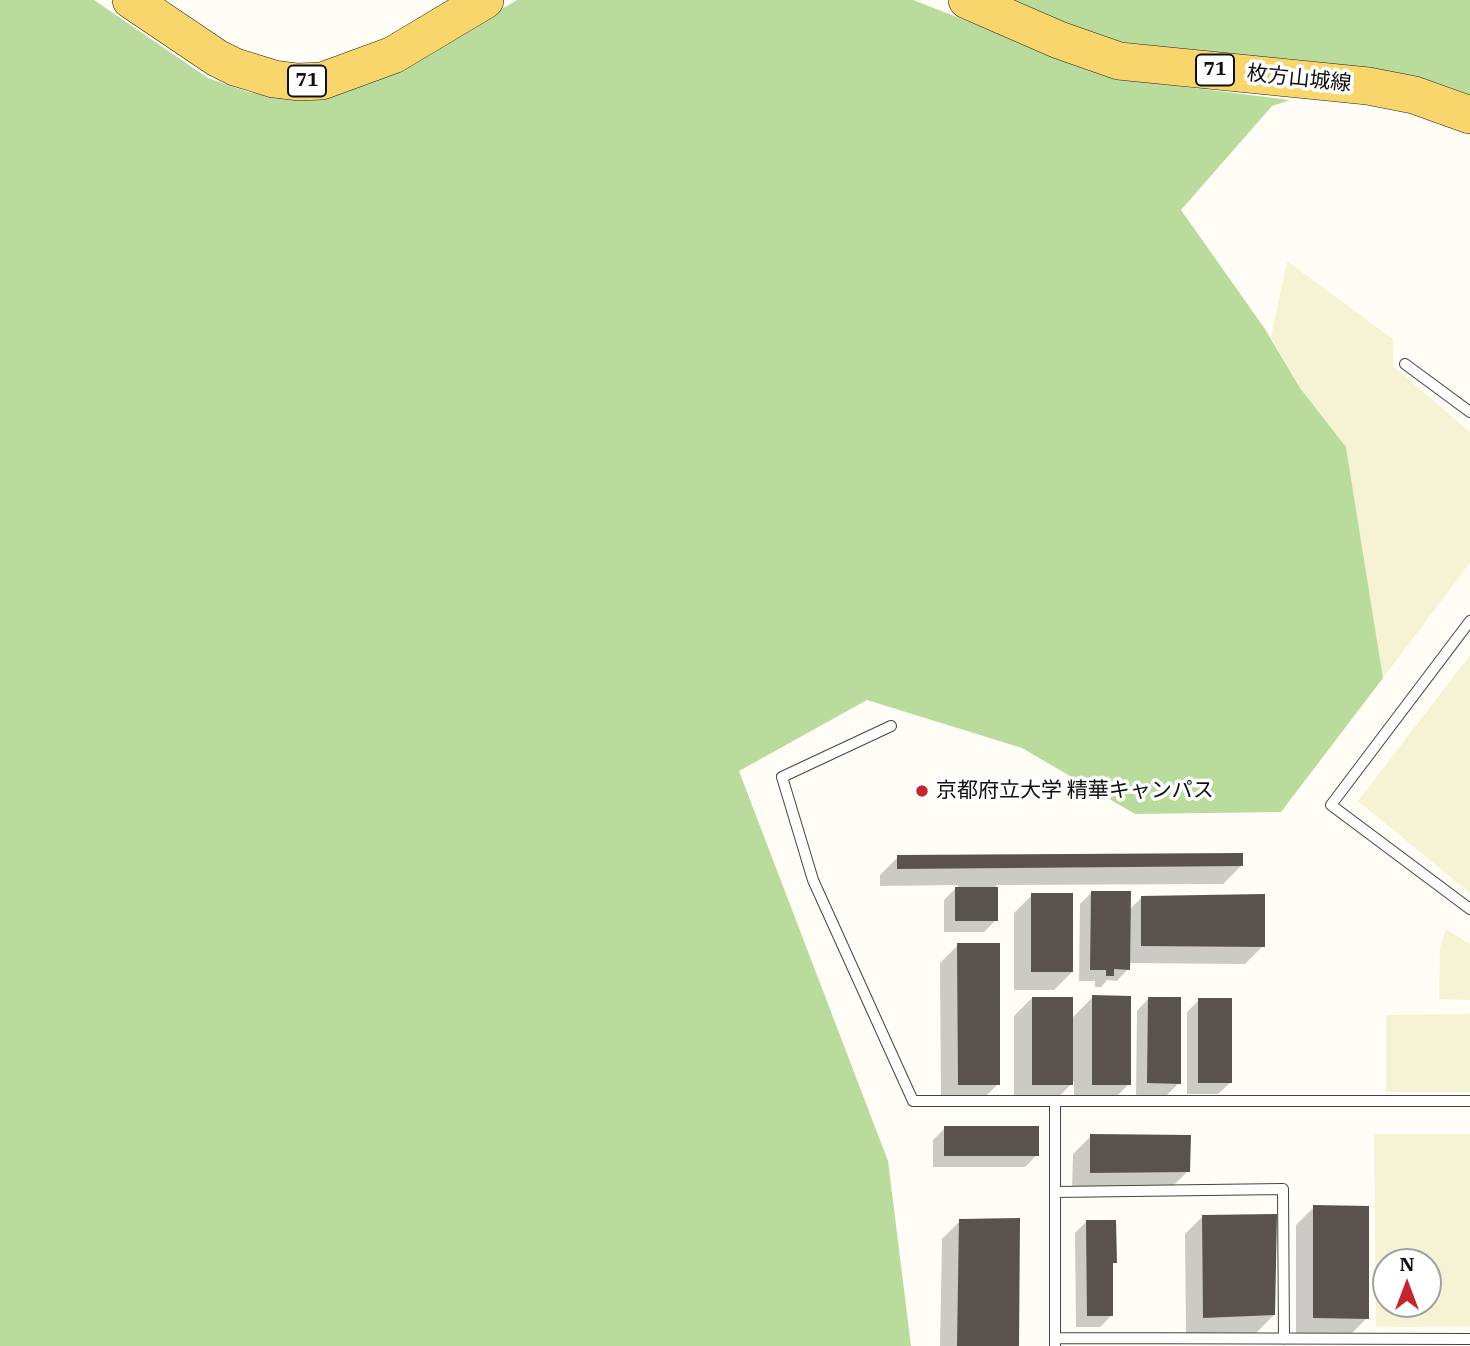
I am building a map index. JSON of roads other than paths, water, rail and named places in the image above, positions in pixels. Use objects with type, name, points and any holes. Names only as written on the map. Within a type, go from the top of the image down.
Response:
[{"type":"main road","name":"71","points":[[131,0],[217,58],[235,67],[274,79],[298,82],[322,81],[393,54],[485,0]]},
{"type":"main road","name":"枚方山城線","points":[[967,0],[1059,40],[1119,61],[1368,86],[1414,95],[1470,115]]},
{"type":"lane","points":[[1405,364],[1470,412]]},
{"type":"lane","points":[[1470,621],[1331,805],[1470,909]]},
{"type":"lane","points":[[891,726],[782,777],[813,880],[913,1101],[1470,1101]]},
{"type":"lane","points":[[1055,1101],[1055,1342],[1284,1339],[1395,1342],[1470,1339]]},
{"type":"lane","points":[[1055,1192],[1283,1189],[1284,1339]]},
{"type":"place","name":"京都府立大学 精華キャンパス","points":[[922,791]]}]
